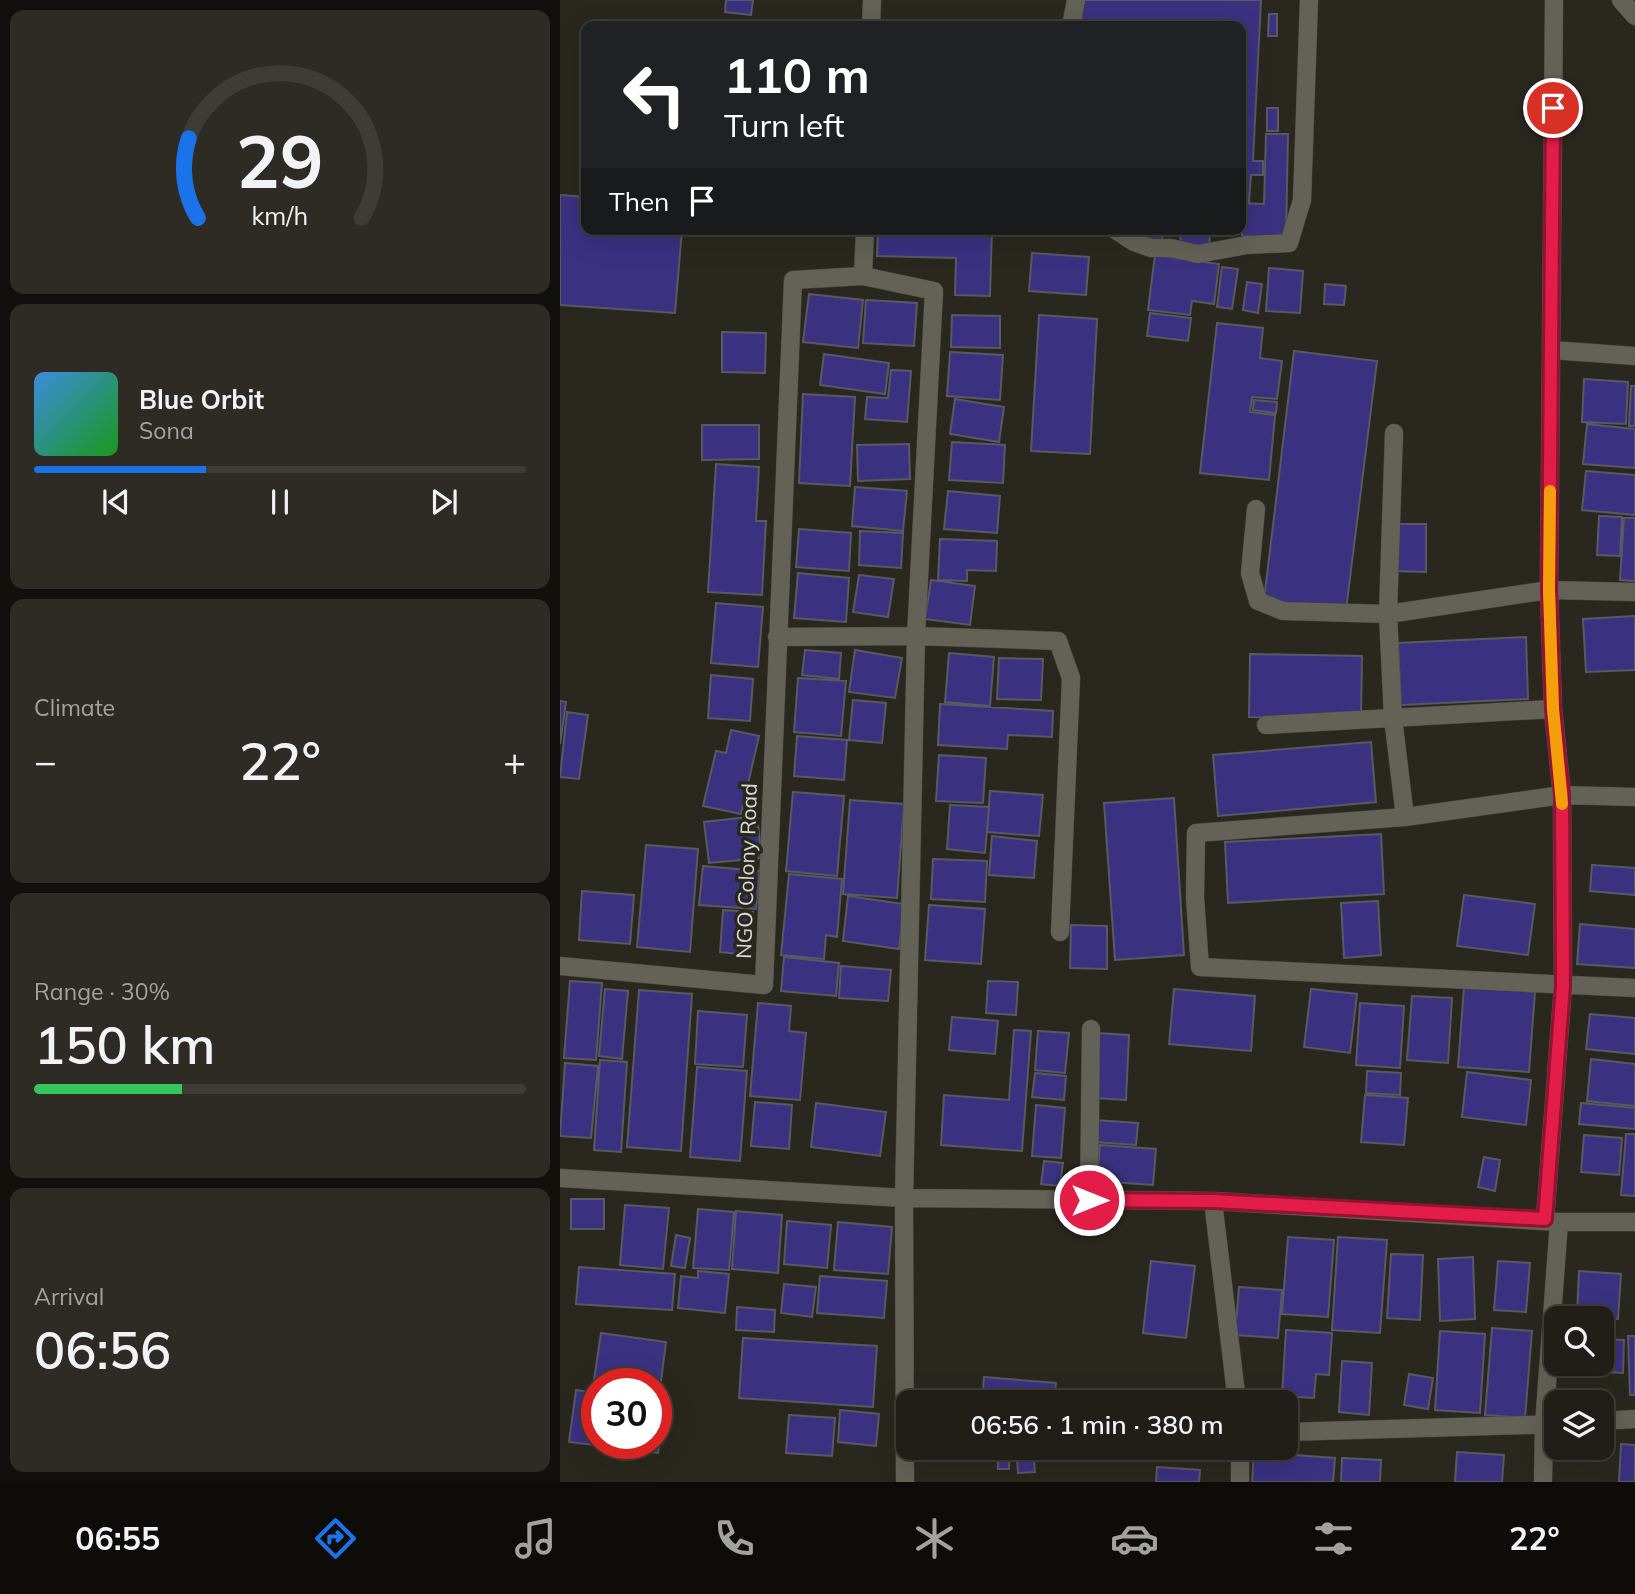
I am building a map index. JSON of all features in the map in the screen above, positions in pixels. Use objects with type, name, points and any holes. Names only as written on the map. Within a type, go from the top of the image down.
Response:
[{"type":"street","points":[[871,21],[872,0]]},
{"type":"street","points":[[1072,21],[1076,0]]},
{"type":"street","points":[[1123,235],[1151,248],[1171,247],[1198,254],[1247,245],[1289,243],[1302,200],[1309,0]]},
{"type":"street","points":[[1550,1390],[1552,1221],[1563,986],[1562,795],[1553,709],[1549,590],[1554,0]]},
{"type":"street","points":[[1621,0],[1635,16]]},
{"type":"street","points":[[863,276],[865,235]]},
{"type":"street","points":[[905,1482],[904,1198],[916,636],[934,291],[863,276],[793,280],[777,637],[916,636],[1058,641],[1071,678],[1060,932]]},
{"type":"street","points":[[1551,350],[1635,356]]},
{"type":"street","points":[[1394,433],[1388,614],[1393,718],[1405,817]]},
{"type":"street","points":[[1256,509],[1250,573],[1258,601],[1283,611],[1388,614],[1549,590],[1635,592]]},
{"type":"street","name":"NGO Colony Road","points":[[560,966],[764,985],[777,637]]},
{"type":"street","points":[[1266,725],[1553,709]]},
{"type":"street","points":[[1635,797],[1562,795],[1405,817],[1196,833],[1195,898],[1200,967],[1635,988]]},
{"type":"street","points":[[1089,1200],[1091,1029]]},
{"type":"street","points":[[560,1178],[904,1198],[1213,1201],[1552,1221],[1635,1222]]},
{"type":"street","points":[[1213,1201],[1236,1390]]},
{"type":"street","points":[[1614,1420],[1635,1419]]},
{"type":"street","points":[[1298,1432],[1544,1425]]},
{"type":"street","points":[[1240,1460],[1240,1482]]},
{"type":"street","points":[[1544,1482],[1546,1460]]},
{"type":"building","points":[[726,0],[753,0],[751,15],[725,12]]},
{"type":"building","points":[[1082,0],[1261,0],[1253,161],[1263,161],[1263,175],[1251,175],[1249,203],[1246,203],[1246,21],[1081,21]]},
{"type":"building","points":[[1269,14],[1277,14],[1277,36],[1268,36]]},
{"type":"building","points":[[1267,108],[1278,108],[1278,131],[1267,131]]},
{"type":"building","points":[[1266,134],[1288,134],[1286,237],[1242,236],[1246,235],[1246,203],[1264,204]]},
{"type":"building","points":[[560,195],[581,197],[581,235],[682,235],[675,313],[560,305]]},
{"type":"building","points":[[878,235],[992,235],[990,296],[955,295],[956,258],[877,256]]},
{"type":"building","points":[[1134,235],[1163,235],[1162,243],[1134,241]]},
{"type":"building","points":[[1181,235],[1210,235],[1209,250],[1180,248]]},
{"type":"building","points":[[1032,253],[1089,257],[1086,295],[1029,291]]},
{"type":"building","points":[[1155,255],[1219,264],[1214,304],[1192,301],[1190,315],[1148,310]]},
{"type":"building","points":[[1222,267],[1238,269],[1232,309],[1217,307]]},
{"type":"building","points":[[1269,268],[1303,271],[1300,313],[1266,311]]},
{"type":"building","points":[[1247,282],[1262,284],[1258,313],[1243,310]]},
{"type":"building","points":[[1325,284],[1346,286],[1344,305],[1324,304]]},
{"type":"building","points":[[809,294],[863,300],[858,348],[803,342]]},
{"type":"building","points":[[866,300],[917,303],[914,346],[863,343]]},
{"type":"building","points":[[1150,313],[1191,318],[1188,341],[1147,336]]},
{"type":"building","points":[[952,315],[1000,316],[1000,348],[951,347]]},
{"type":"building","points":[[1039,315],[1097,319],[1090,454],[1031,451]]},
{"type":"building","points":[[1217,323],[1263,328],[1260,358],[1282,361],[1277,399],[1252,397],[1250,412],[1275,415],[1269,480],[1200,473]]},
{"type":"building","points":[[722,332],[766,333],[765,373],[722,372]]},
{"type":"building","points":[[1294,351],[1377,361],[1346,610],[1264,600]]},
{"type":"building","points":[[950,352],[1003,355],[1000,400],[947,396]]},
{"type":"building","points":[[824,354],[889,363],[885,394],[820,385]]},
{"type":"building","points":[[891,370],[911,371],[907,422],[865,419],[867,397],[888,398]]},
{"type":"building","points":[[1584,379],[1628,382],[1626,424],[1582,422]]},
{"type":"building","points":[[1631,386],[1635,386],[1635,426],[1629,426]]},
{"type":"building","points":[[803,394],[855,397],[850,486],[799,483]]},
{"type":"building","points":[[955,399],[1004,407],[999,442],[950,434]]},
{"type":"building","points":[[1254,400],[1277,402],[1276,413],[1253,410]]},
{"type":"building","points":[[1587,424],[1635,429],[1635,468],[1583,464]]},
{"type":"building","points":[[702,425],[759,425],[759,459],[702,460]]},
{"type":"building","points":[[952,442],[1005,445],[1003,483],[949,480]]},
{"type":"building","points":[[909,444],[910,479],[858,481],[857,445]]},
{"type":"building","points":[[716,464],[759,467],[756,521],[766,521],[762,595],[708,592]]},
{"type":"building","points":[[1586,471],[1635,475],[1635,515],[1582,510]]},
{"type":"building","points":[[855,487],[907,491],[903,531],[852,526]]},
{"type":"building","points":[[948,491],[1000,496],[997,533],[944,529]]},
{"type":"building","points":[[1599,516],[1622,517],[1620,556],[1597,555]]},
{"type":"building","points":[[1624,518],[1635,518],[1635,581],[1620,580]]},
{"type":"building","points":[[1394,524],[1426,524],[1426,572],[1394,571]]},
{"type":"building","points":[[799,529],[851,533],[849,571],[796,567]]},
{"type":"building","points":[[860,531],[903,533],[901,568],[859,565]]},
{"type":"building","points":[[940,539],[997,541],[996,571],[967,570],[967,581],[938,580]]},
{"type":"building","points":[[798,573],[849,578],[846,622],[794,618]]},
{"type":"building","points":[[859,575],[894,579],[888,617],[853,612]]},
{"type":"building","points":[[931,580],[975,586],[970,625],[925,619]]},
{"type":"building","points":[[716,603],[763,607],[758,667],[711,663]]},
{"type":"building","points":[[1635,616],[1635,670],[1586,672],[1583,619]]},
{"type":"building","points":[[1526,637],[1528,699],[1401,705],[1398,643]]},
{"type":"building","points":[[805,650],[841,653],[839,679],[802,675]]},
{"type":"building","points":[[855,650],[902,658],[895,698],[849,692]]},
{"type":"building","points":[[949,653],[994,657],[990,706],[945,702]]},
{"type":"building","points":[[1250,654],[1362,656],[1361,718],[1249,717]]},
{"type":"building","points":[[999,658],[1043,659],[1041,700],[997,699]]},
{"type":"building","points":[[711,675],[753,679],[750,721],[708,718]]},
{"type":"building","points":[[798,678],[846,681],[841,736],[794,732]]},
{"type":"building","points":[[853,700],[886,703],[882,743],[849,740]]},
{"type":"building","points":[[560,701],[566,702],[560,744]]},
{"type":"building","points":[[940,704],[1053,711],[1052,737],[1008,735],[1007,749],[938,745]]},
{"type":"building","points":[[567,712],[588,715],[579,779],[560,777]]},
{"type":"building","points":[[731,730],[759,736],[741,814],[703,806],[716,751],[726,753]]},
{"type":"building","points":[[797,736],[847,740],[844,780],[794,776]]},
{"type":"building","points":[[1371,742],[1376,802],[1218,816],[1213,755]]},
{"type":"building","points":[[939,755],[986,758],[983,803],[936,801]]},
{"type":"building","points":[[990,791],[1043,795],[1039,836],[987,832]]},
{"type":"building","points":[[793,792],[844,796],[837,876],[786,871]]},
{"type":"building","points":[[1174,798],[1184,955],[1115,960],[1104,803]]},
{"type":"building","points":[[850,800],[904,804],[897,898],[843,894]]},
{"type":"building","points":[[950,805],[989,807],[985,853],[947,849]]},
{"type":"building","points":[[757,816],[762,858],[709,863],[704,822]]},
{"type":"building","points":[[1381,834],[1384,894],[1228,903],[1225,842]]},
{"type":"building","points":[[992,836],[1037,841],[1034,878],[989,875]]},
{"type":"building","points":[[646,845],[698,849],[690,952],[637,947]]},
{"type":"building","points":[[933,859],[987,861],[985,902],[931,899]]},
{"type":"building","points":[[1592,865],[1635,868],[1635,895],[1590,891]]},
{"type":"building","points":[[703,866],[760,871],[756,909],[699,905]]},
{"type":"building","points":[[789,874],[842,879],[837,937],[826,935],[824,959],[781,955]]},
{"type":"building","points":[[582,891],[634,895],[630,944],[579,940]]},
{"type":"building","points":[[1464,895],[1535,904],[1528,955],[1457,946]]},
{"type":"building","points":[[848,896],[904,904],[899,949],[843,941]]},
{"type":"building","points":[[1378,901],[1381,955],[1344,958],[1341,903]]},
{"type":"building","points":[[929,905],[985,909],[981,964],[925,960]]},
{"type":"building","points":[[723,910],[753,912],[749,955],[720,952]]},
{"type":"building","points":[[1580,924],[1635,929],[1635,968],[1577,964]]},
{"type":"building","points":[[1071,925],[1107,926],[1107,969],[1070,968]]},
{"type":"building","points":[[784,957],[839,963],[836,996],[781,991]]},
{"type":"building","points":[[841,966],[891,970],[888,1001],[839,998]]},
{"type":"building","points":[[570,981],[602,983],[596,1060],[564,1058]]},
{"type":"building","points":[[988,981],[1018,982],[1016,1015],[986,1013]]},
{"type":"building","points":[[1464,987],[1535,992],[1529,1072],[1458,1067]]},
{"type":"building","points":[[605,989],[628,991],[622,1059],[599,1056]]},
{"type":"building","points":[[1174,989],[1255,996],[1251,1051],[1169,1044]]},
{"type":"building","points":[[1311,989],[1357,994],[1350,1053],[1304,1047]]},
{"type":"building","points":[[639,990],[692,994],[681,1151],[627,1147]]},
{"type":"building","points":[[1412,996],[1452,998],[1448,1063],[1407,1060]]},
{"type":"building","points":[[758,1003],[791,1006],[789,1031],[806,1033],[800,1100],[750,1096]]},
{"type":"building","points":[[1360,1003],[1404,1006],[1400,1068],[1356,1065]]},
{"type":"building","points":[[698,1011],[747,1015],[743,1067],[695,1064]]},
{"type":"building","points":[[1590,1014],[1635,1018],[1635,1054],[1586,1049]]},
{"type":"building","points":[[952,1017],[998,1021],[995,1054],[949,1050]]},
{"type":"building","points":[[1014,1030],[1031,1031],[1022,1151],[941,1145],[944,1095],[1009,1100]]},
{"type":"building","points":[[1038,1031],[1069,1033],[1065,1073],[1035,1070]]},
{"type":"building","points":[[1097,1033],[1129,1035],[1126,1100],[1094,1098]]},
{"type":"building","points":[[1591,1059],[1635,1064],[1635,1106],[1587,1101]]},
{"type":"building","points":[[600,1060],[627,1062],[621,1152],[594,1150]]},
{"type":"building","points":[[565,1063],[598,1066],[591,1138],[560,1136]]},
{"type":"building","points":[[697,1067],[747,1071],[740,1161],[690,1157]]},
{"type":"building","points":[[1367,1071],[1401,1073],[1400,1095],[1366,1093]]},
{"type":"building","points":[[1467,1072],[1531,1080],[1526,1125],[1462,1117]]},
{"type":"building","points":[[1035,1073],[1066,1076],[1064,1100],[1032,1097]]},
{"type":"building","points":[[1365,1095],[1408,1098],[1404,1145],[1361,1142]]},
{"type":"building","points":[[755,1102],[792,1105],[789,1149],[751,1146]]},
{"type":"building","points":[[816,1103],[886,1112],[880,1156],[811,1147]]},
{"type":"building","points":[[1581,1103],[1635,1108],[1635,1129],[1579,1124]]},
{"type":"building","points":[[1036,1105],[1065,1108],[1061,1158],[1032,1156]]},
{"type":"building","points":[[1095,1120],[1138,1123],[1136,1145],[1094,1142]]},
{"type":"building","points":[[1626,1134],[1635,1134],[1635,1196],[1621,1195]]},
{"type":"building","points":[[1584,1135],[1622,1138],[1619,1175],[1581,1172]]},
{"type":"building","points":[[1100,1145],[1156,1149],[1153,1185],[1097,1181]]},
{"type":"building","points":[[1484,1157],[1500,1160],[1495,1191],[1478,1187]]},
{"type":"building","points":[[1044,1161],[1063,1163],[1060,1186],[1041,1184]]},
{"type":"building","points":[[571,1199],[604,1199],[604,1229],[571,1229]]},
{"type":"building","points":[[625,1205],[669,1208],[663,1269],[620,1265]]},
{"type":"building","points":[[698,1209],[734,1212],[729,1270],[693,1268]]},
{"type":"building","points":[[736,1211],[782,1215],[778,1273],[732,1269]]},
{"type":"building","points":[[787,1221],[831,1225],[827,1268],[784,1264]]},
{"type":"building","points":[[838,1222],[892,1227],[888,1274],[834,1270]]},
{"type":"building","points":[[676,1235],[690,1238],[685,1268],[671,1266]]},
{"type":"building","points":[[1288,1237],[1334,1240],[1328,1317],[1282,1314]]},
{"type":"building","points":[[1338,1237],[1387,1240],[1380,1333],[1332,1330]]},
{"type":"building","points":[[1391,1254],[1423,1255],[1420,1320],[1387,1318]]},
{"type":"building","points":[[1473,1257],[1475,1319],[1440,1321],[1438,1259]]},
{"type":"building","points":[[1151,1261],[1195,1266],[1186,1338],[1143,1333]]},
{"type":"building","points":[[1498,1261],[1530,1263],[1526,1312],[1494,1310]]},
{"type":"building","points":[[579,1267],[675,1274],[672,1310],[576,1304]]},
{"type":"building","points":[[698,1271],[729,1274],[725,1313],[678,1308],[681,1276],[698,1278]]},
{"type":"building","points":[[1579,1271],[1621,1274],[1618,1319],[1614,1319],[1614,1306],[1577,1306]]},
{"type":"building","points":[[820,1276],[887,1281],[884,1318],[817,1313]]},
{"type":"building","points":[[784,1284],[816,1287],[812,1317],[781,1313]]},
{"type":"building","points":[[1239,1287],[1282,1290],[1278,1338],[1235,1335]]},
{"type":"building","points":[[737,1307],[775,1310],[774,1332],[736,1330]]},
{"type":"building","points":[[1492,1328],[1532,1331],[1525,1418],[1485,1415]]},
{"type":"building","points":[[1286,1330],[1332,1333],[1329,1375],[1316,1374],[1314,1398],[1298,1397],[1298,1390],[1282,1390]]},
{"type":"building","points":[[1440,1331],[1485,1334],[1480,1413],[1435,1410]]},
{"type":"building","points":[[601,1333],[666,1342],[663,1368],[596,1368]]},
{"type":"building","points":[[1628,1336],[1635,1336],[1635,1395],[1630,1395]]},
{"type":"building","points":[[743,1338],[877,1346],[873,1407],[739,1398]]},
{"type":"building","points":[[1614,1340],[1624,1340],[1623,1373],[1614,1372]]},
{"type":"building","points":[[1342,1361],[1372,1363],[1369,1415],[1339,1412]]},
{"type":"building","points":[[1409,1374],[1433,1378],[1428,1409],[1404,1405]]},
{"type":"building","points":[[984,1377],[1056,1383],[1055,1390],[983,1390]]},
{"type":"building","points":[[576,1390],[581,1391],[581,1443],[569,1442]]},
{"type":"building","points":[[840,1410],[879,1414],[876,1446],[838,1442]]},
{"type":"building","points":[[789,1415],[835,1418],[832,1456],[786,1453]]},
{"type":"building","points":[[1621,1444],[1635,1445],[1635,1482],[1619,1482]]},
{"type":"building","points":[[1457,1452],[1504,1455],[1502,1482],[1455,1482]]},
{"type":"building","points":[[1298,1455],[1335,1458],[1333,1482],[1252,1482],[1253,1460],[1298,1460]]},
{"type":"building","points":[[1342,1458],[1381,1460],[1380,1482],[1341,1482]]},
{"type":"building","points":[[998,1460],[1009,1460],[1009,1469],[998,1469]]},
{"type":"building","points":[[1017,1460],[1034,1460],[1035,1472],[1018,1473]]},
{"type":"building","points":[[1157,1467],[1200,1470],[1199,1482],[1156,1482]]},
{"type":"slow traffic","points":[[1550,491],[1549,590],[1553,709],[1562,804]]},
{"type":"route","points":[[1089,1200],[1213,1201],[1545,1219],[1563,986],[1562,795],[1553,709],[1549,590],[1553,108]]}]
